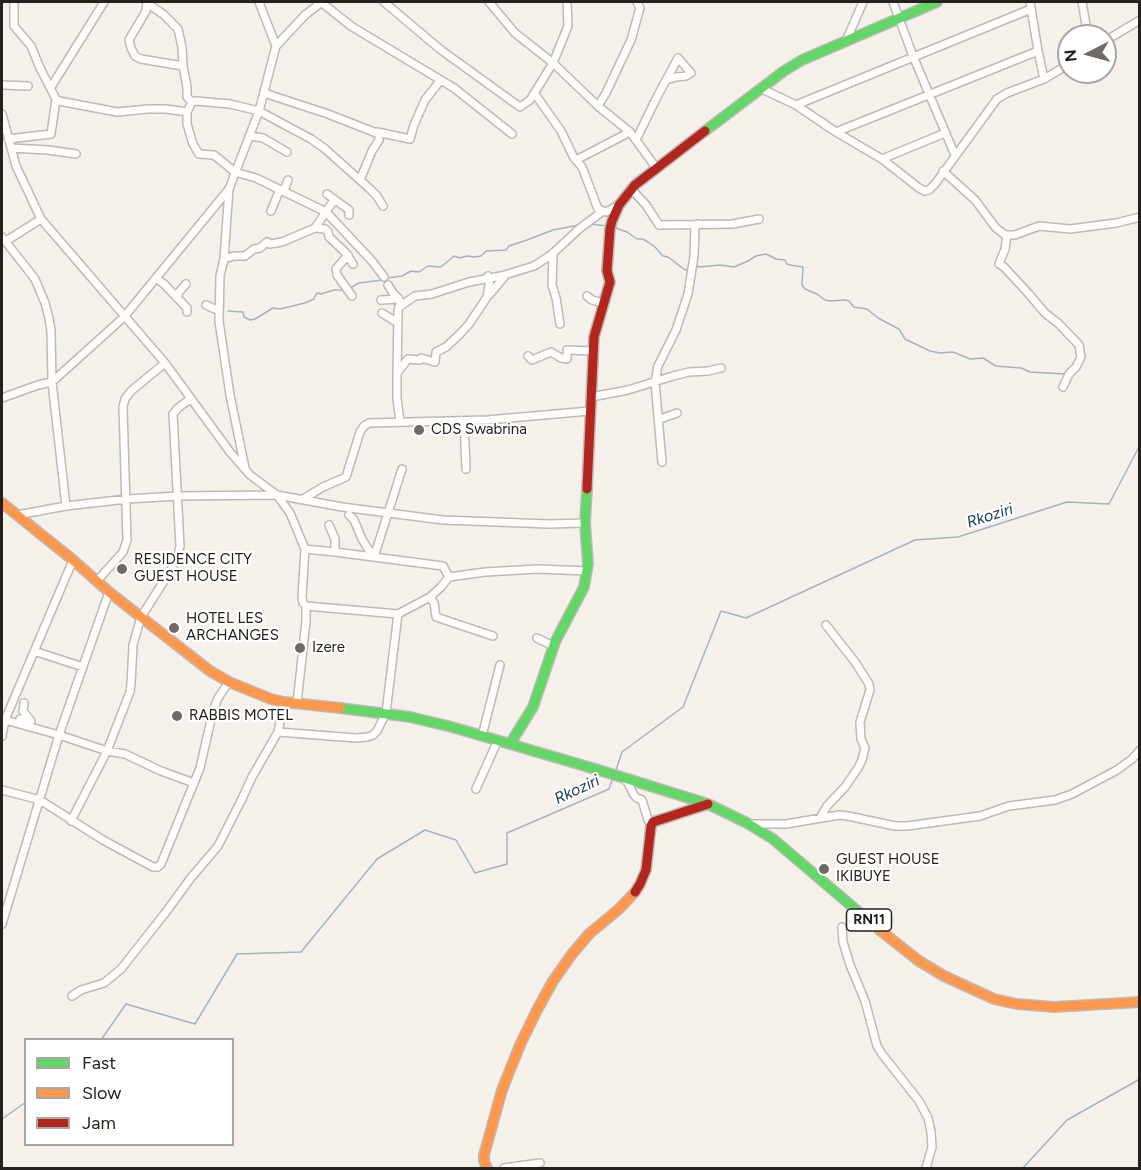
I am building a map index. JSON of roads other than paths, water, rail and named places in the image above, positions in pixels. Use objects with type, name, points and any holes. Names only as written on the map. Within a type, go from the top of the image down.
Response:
[{"type":"street","points":[[8,139],[51,134],[56,99],[31,46],[14,26],[14,2]]},
{"type":"street","points":[[51,87],[104,2]]},
{"type":"street","points":[[147,2],[146,11],[129,40],[130,48],[135,56],[141,59],[183,66]]},
{"type":"street","points":[[147,2],[178,29],[187,82],[187,97],[192,102],[230,104],[259,111],[311,139],[360,180],[376,196],[382,206]]},
{"type":"street","points":[[259,2],[276,46]]},
{"type":"street","points":[[246,469],[230,395],[219,311],[220,276],[224,259],[229,189],[259,111],[276,46],[305,15],[321,2],[351,26],[454,88],[512,134]]},
{"type":"street","points":[[384,2],[441,50],[519,107],[535,94],[554,63],[568,26],[567,2]]},
{"type":"street","points":[[489,2],[515,33],[554,63],[598,106],[630,132],[657,169]]},
{"type":"street","points":[[598,106],[631,40],[640,8],[637,2]]},
{"type":"street","points":[[846,40],[863,2]]},
{"type":"street","points":[[893,2],[955,155]]},
{"type":"street","points":[[510,744],[533,707],[554,646],[584,587],[587,571],[585,523],[594,337],[610,282],[607,271],[610,229],[619,205],[630,190],[760,88],[802,60],[937,2]]},
{"type":"street","points":[[1082,2],[1086,24]]},
{"type":"street","points":[[796,105],[1031,5],[1044,79]]},
{"type":"street","points":[[1117,34],[1140,20]]},
{"type":"street","points":[[836,132],[1038,51]]},
{"type":"street","points":[[760,88],[796,105],[882,159],[922,190],[929,190],[996,99],[1057,71]]},
{"type":"street","points":[[636,140],[666,80]]},
{"type":"street","points":[[264,93],[375,132],[410,139],[426,100],[440,81]]},
{"type":"street","points":[[2,85],[28,86]]},
{"type":"street","points":[[535,94],[561,131],[582,167],[598,209],[606,212],[619,205]]},
{"type":"street","points":[[56,99],[117,112],[148,109],[187,112]]},
{"type":"street","points":[[192,102],[187,112],[187,124],[199,154],[214,156],[235,172],[255,178],[326,212],[384,277]]},
{"type":"street","points":[[2,114],[16,166],[41,219],[165,363],[230,452],[250,475],[277,495],[290,513],[305,549],[302,597],[306,606],[297,703]]},
{"type":"street","points":[[360,180],[379,140],[379,134],[375,132]]},
{"type":"street","points":[[576,160],[630,132]]},
{"type":"street","points":[[882,159],[945,133]]},
{"type":"street","points":[[249,136],[263,138],[287,152]]},
{"type":"street","points":[[11,148],[76,154]]},
{"type":"street","points":[[943,171],[975,200],[1002,234],[1015,235],[1039,226],[1070,229],[1116,223],[1140,217]]},
{"type":"street","points":[[271,211],[288,180]]},
{"type":"street","points":[[2,398],[52,382],[124,317],[229,189]]},
{"type":"street","points":[[630,190],[646,205],[659,225],[741,224],[759,219]]},
{"type":"street","points":[[327,194],[349,210],[349,215]]},
{"type":"street","points":[[224,259],[245,256],[267,242],[270,244],[282,242],[315,228],[332,203],[336,201]]},
{"type":"street","points":[[381,300],[399,303],[414,296],[432,294],[534,266],[603,211]]},
{"type":"street","points":[[595,217],[613,218]]},
{"type":"street","points":[[41,219],[4,239],[36,279],[45,303],[51,331],[52,382],[66,506]]},
{"type":"street","points":[[662,462],[655,382],[658,366],[676,330],[688,294],[697,224]]},
{"type":"street","points":[[315,228],[325,230],[354,264]]},
{"type":"street","points":[[1007,235],[999,264],[1079,345],[1081,357],[1063,387]]},
{"type":"street","points":[[553,253],[552,285],[560,324]]},
{"type":"street","points":[[348,255],[336,269],[337,275],[352,296]]},
{"type":"street","points":[[397,356],[435,362],[436,352],[446,347],[469,324],[505,274]]},
{"type":"street","points":[[487,297],[488,277]]},
{"type":"street","points":[[156,278],[187,308],[188,312]]},
{"type":"street","points":[[177,298],[186,284]]},
{"type":"street","points":[[388,285],[399,303],[397,398],[400,422]]},
{"type":"street","points":[[587,296],[604,303]]},
{"type":"street","points":[[206,305],[219,311]]},
{"type":"street","points":[[382,313],[398,323]]},
{"type":"street","points":[[528,356],[532,360],[551,352],[567,359],[567,350],[593,351]]},
{"type":"street","points":[[397,373],[408,359]]},
{"type":"street","points":[[97,581],[123,552],[127,540],[123,407],[125,399],[131,391],[165,363]]},
{"type":"street","points":[[591,397],[628,390],[688,372],[722,368]]},
{"type":"street","points":[[71,821],[107,751],[131,688],[133,645],[141,617],[178,556],[180,546],[173,414],[190,399]]},
{"type":"street","points":[[303,499],[346,477],[360,432],[369,423],[465,422],[590,411]]},
{"type":"street","points":[[658,419],[677,413]]},
{"type":"street","points":[[465,422],[466,469]]},
{"type":"street","points":[[374,556],[402,470]]},
{"type":"street","points":[[17,514],[66,506],[178,496],[277,495],[342,507],[443,520],[585,523]]},
{"type":"street","name":"RN11","points":[[2,503],[109,592],[210,671],[229,682],[284,702],[410,717],[603,771],[708,804],[773,839],[912,956],[944,976],[1000,1001],[1054,1007],[1140,1002]]},
{"type":"street","points":[[349,514],[374,556]]},
{"type":"street","points":[[329,525],[335,539],[335,552]]},
{"type":"street","points":[[305,549],[443,566],[449,577]]},
{"type":"street","points":[[2,736],[3,723],[73,560]]},
{"type":"street","points":[[306,606],[398,614],[430,597],[449,577],[538,569],[587,571]]},
{"type":"street","points":[[2,924],[59,735],[109,592]]},
{"type":"street","points":[[430,597],[434,603],[436,617],[493,636]]},
{"type":"street","points":[[278,732],[356,738],[373,735],[386,713],[398,614]]},
{"type":"street","points":[[820,818],[827,806],[845,787],[862,760],[865,748],[861,739],[860,722],[870,690],[869,684],[855,662],[826,625]]},
{"type":"street","points":[[537,638],[554,646]]},
{"type":"street","points":[[34,651],[83,667]]},
{"type":"street","points":[[482,736],[500,665]]},
{"type":"street","points":[[2,790],[40,800],[71,821],[153,867],[157,867],[161,864],[194,783],[218,698],[229,682]]},
{"type":"street","points":[[72,996],[81,990],[104,983],[121,969],[218,846],[252,777],[278,732],[284,702]]},
{"type":"street","points":[[3,723],[20,713],[59,735],[107,751],[125,753],[161,771],[194,783]]},
{"type":"street","points":[[476,789],[498,741]]},
{"type":"street","points":[[747,824],[779,825],[844,815],[896,826],[907,826],[980,816],[1009,806],[1055,800],[1072,794],[1117,770],[1140,750]]},
{"type":"street","points":[[620,776],[628,783],[634,795],[645,804],[648,820],[652,824]]},
{"type":"street","points":[[487,1168],[484,1155],[499,1098],[516,1055],[553,981],[589,934],[634,893],[640,884],[646,870],[654,821],[708,804]]},
{"type":"street","points":[[842,927],[843,942],[851,969],[865,1001],[879,1051],[919,1101],[928,1118],[932,1132],[932,1147],[926,1168]]},
{"type":"street","points":[[504,1168],[540,1163]]},
{"type":"waterway","points":[[589,224],[608,226]]},
{"type":"waterway","points":[[387,278],[402,276],[411,271],[419,272],[428,266],[441,267],[454,256],[474,257],[481,256],[486,251],[506,250],[509,246],[553,230],[579,225]]},
{"type":"waterway","points":[[616,228],[648,242],[663,256],[668,257],[685,270],[690,265]]},
{"type":"waterway","points":[[695,264],[699,267],[720,265],[734,267],[756,256],[766,254],[785,260],[787,264],[803,267],[802,285],[805,289],[825,300],[845,300],[854,307],[867,309],[878,318],[899,329],[905,339],[930,351],[953,352],[970,359],[983,358],[996,366],[1021,368],[1030,372],[1065,374]]},
{"type":"waterway","points":[[350,288],[359,283],[383,280]]},
{"type":"waterway","points":[[228,311],[243,312],[244,317],[250,320],[273,308],[280,309],[305,303],[314,299],[319,293],[343,290]]},
{"type":"waterway","name":"Rkoziri","points":[[616,770],[622,752],[683,707],[721,611],[746,618],[915,540],[958,537],[1067,502],[1109,504],[1140,445]]},
{"type":"waterway","name":"Rkoziri","points":[[102,1038],[126,1004],[195,1024],[237,954],[301,952],[377,859],[425,830],[456,840],[475,873],[507,864],[507,833],[609,789],[612,780]]},
{"type":"waterway","points":[[1023,1168],[1067,1120],[1140,1079]]},
{"type":"waterway","name":"Rkoziri","points":[[2,1119],[24,1103]]},
{"type":"place","name":"CDS Swabrina","points":[[419,430]]},
{"type":"place","name":"RESIDENCE CITY GUEST HOUSE","points":[[122,569]]},
{"type":"place","name":"HOTEL LES ARCHANGES","points":[[174,628]]},
{"type":"place","name":"Izere","points":[[300,648]]},
{"type":"place","name":"RABBIS MOTEL","points":[[177,716]]},
{"type":"place","name":"GUEST HOUSE IKIBUYE","points":[[824,869]]}]
